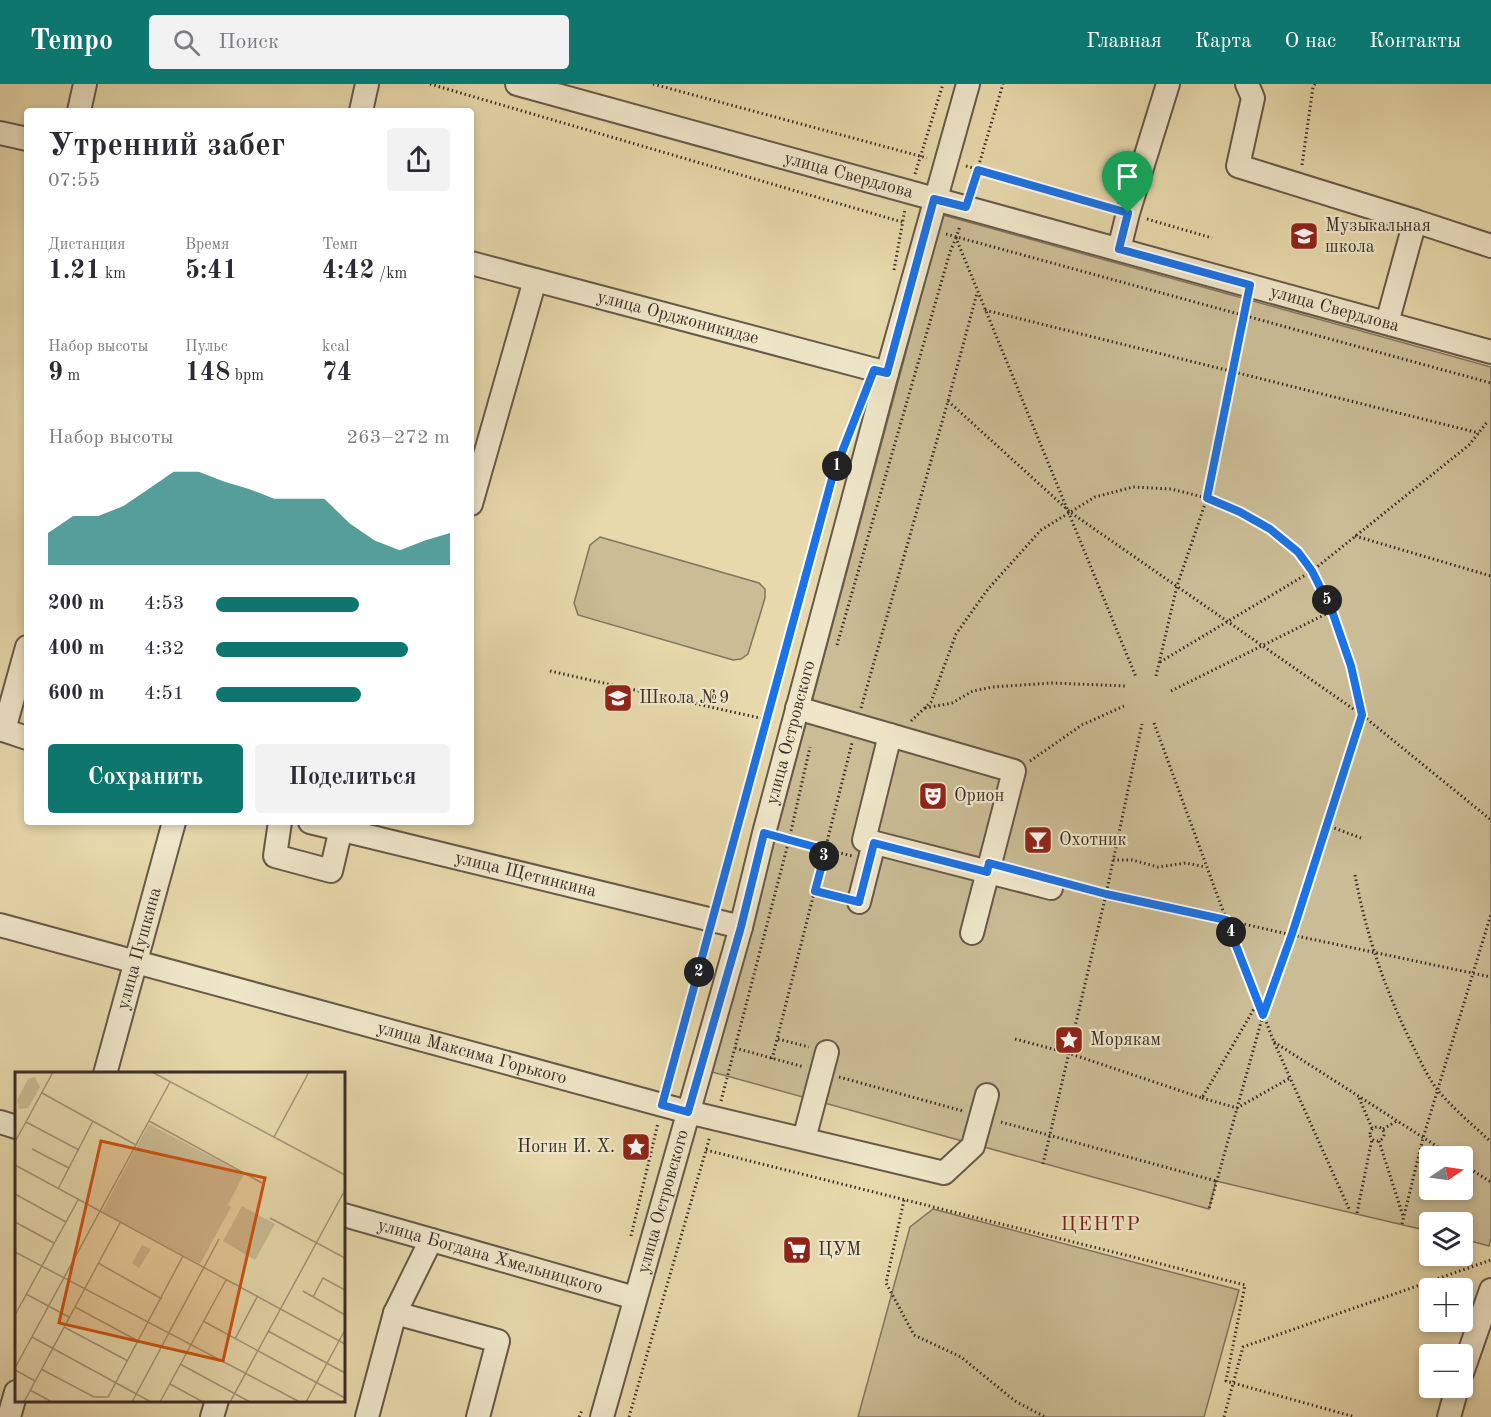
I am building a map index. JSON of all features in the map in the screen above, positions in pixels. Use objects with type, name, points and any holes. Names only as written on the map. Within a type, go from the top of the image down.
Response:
[{"type":"street","points":[[80,108],[85,84]]},
{"type":"street","points":[[361,108],[367,84]]},
{"type":"street","name":"улица Свердлова","points":[[516,84],[1491,352]]},
{"type":"street","name":"улица Островского","points":[[593,1411],[635,1298],[741,927],[887,373],[968,84]]},
{"type":"street","points":[[1119,249],[1168,84]]},
{"type":"street","points":[[1247,84],[1253,98],[1238,166],[1491,246]]},
{"type":"street","points":[[0,133],[24,139]]},
{"type":"street","points":[[1387,323],[1415,221]]},
{"type":"street","name":"улица Орджоникидзе","points":[[474,264],[887,373]]},
{"type":"street","points":[[474,494],[535,280]]},
{"type":"street","points":[[24,657],[2,730],[24,737]]},
{"type":"street","points":[[795,717],[856,725],[1014,771],[972,933]]},
{"type":"street","points":[[859,902],[866,851],[864,840],[892,736]]},
{"type":"street","name":"улица Пушкина","points":[[106,1072],[173,825]]},
{"type":"street","points":[[280,825],[275,856],[331,871],[341,829]]},
{"type":"street","name":"улица Щетинкина","points":[[323,825],[341,829],[378,830],[741,927]]},
{"type":"street","points":[[866,851],[1057,885]]},
{"type":"street","name":"улица Максима Горького","points":[[0,925],[688,1112],[944,1173],[973,1146],[987,1095]]},
{"type":"street","points":[[804,1139],[818,1050]]},
{"type":"street","points":[[0,1122],[15,1127]]},
{"type":"street","name":"улица Богдана Хмельницкого","points":[[345,1215],[635,1298]]},
{"type":"street","points":[[367,1417],[395,1313],[431,1240]]},
{"type":"street","points":[[1472,1344],[1491,1290]]},
{"type":"street","points":[[395,1313],[498,1341],[478,1417]]},
{"type":"street","points":[[9,1417],[15,1396]]},
{"type":"street","points":[[212,1417],[217,1402]]},
{"type":"path","points":[[430,84],[903,222]]},
{"type":"path","points":[[653,84],[921,158],[946,160],[1212,238]]},
{"type":"path","points":[[892,279],[909,192],[943,84]]},
{"type":"path","points":[[950,252],[978,170],[1003,84]]},
{"type":"path","points":[[1299,185],[1312,87],[1315,84]]},
{"type":"path","points":[[956,238],[1136,677]]},
{"type":"path","points":[[956,238],[1491,383]]},
{"type":"path","points":[[1155,676],[1177,586],[1207,498],[1250,285]]},
{"type":"path","points":[[772,1059],[856,725],[977,293]]},
{"type":"path","points":[[985,310],[1479,433]]},
{"type":"path","points":[[948,401],[1070,512],[1362,715],[1491,820]]},
{"type":"path","points":[[1160,662],[1312,571],[1469,445],[1488,421]]},
{"type":"path","points":[[630,1241],[662,1105],[833,475],[850,433]]},
{"type":"path","points":[[892,736],[931,702],[956,634],[988,589],[1041,530],[1095,497],[1133,487],[1171,489],[1207,498],[1240,512],[1270,529],[1298,552],[1312,571],[1332,611],[1351,666],[1362,715],[1292,934],[1263,1015],[1209,1209]]},
{"type":"path","points":[[1355,536],[1491,576]]},
{"type":"path","points":[[1171,691],[1332,611]]},
{"type":"path","points":[[550,671],[767,720],[795,717]]},
{"type":"path","points":[[925,708],[952,703],[973,691],[992,687],[1052,683],[1126,686]]},
{"type":"path","points":[[1014,771],[1082,725],[1124,706]]},
{"type":"path","points":[[1154,723],[1263,1015],[1350,1211]]},
{"type":"path","points":[[1042,1164],[1106,894],[1142,724]]},
{"type":"path","points":[[1326,825],[1361,838]]},
{"type":"path","points":[[764,833],[826,850],[866,851]]},
{"type":"path","points":[[1113,860],[1132,860],[1158,867],[1186,863],[1206,867]]},
{"type":"path","points":[[1355,875],[1363,915],[1374,952],[1399,1018],[1429,1077],[1438,1090],[1491,1142]]},
{"type":"path","points":[[1057,885],[1491,977]]},
{"type":"path","points":[[815,891],[859,902]]},
{"type":"path","points":[[1402,1224],[1423,1138],[1491,914]]},
{"type":"path","points":[[1202,1098],[1258,1002]]},
{"type":"path","points":[[777,1039],[818,1050]]},
{"type":"path","points":[[1015,1039],[1068,1053],[1237,1108],[1290,1078]]},
{"type":"path","points":[[1274,1042],[1436,1146]]},
{"type":"path","points":[[1357,1213],[1372,1139],[1370,1134],[1372,1128],[1358,1096]]},
{"type":"path","points":[[1383,1129],[1397,1121]]},
{"type":"path","points":[[1372,1128],[1378,1126],[1383,1129],[1385,1134],[1379,1141]]},
{"type":"path","points":[[1372,1139],[1379,1141]]},
{"type":"path","points":[[1379,1141],[1403,1218]]},
{"type":"path","points":[[629,1417],[706,1150],[1245,1285],[1226,1381],[1355,1417]]},
{"type":"path","points":[[1473,1171],[1491,1182]]},
{"type":"path","points":[[904,1200],[886,1283],[914,1335],[961,1357],[1015,1401],[1045,1417]]},
{"type":"path","points":[[1224,1417],[1243,1347],[1491,1260]]},
{"type":"path","points":[[579,1417],[593,1411]]},
{"type":"shaded area","points":[[943,215],[1491,367],[1491,1238],[1489,1246],[1473,1242],[1473,1212],[1419,1212],[1419,1229],[1216,1181],[1209,1209],[712,1072]]},
{"type":"shaded area","points":[[600,537],[759,583],[765,589],[765,598],[748,654],[741,659],[733,660],[578,615],[574,603],[590,545]]},
{"type":"shaded area","points":[[933,1209],[1239,1290],[1204,1417],[858,1417],[910,1227]]},
{"type":"place","name":"Музыкальная школа","points":[[1304,236]]},
{"type":"place","name":"Школа №9","points":[[618,698]]},
{"type":"place","name":"Орион","points":[[933,796]]},
{"type":"place","name":"Охотник","points":[[1038,840]]},
{"type":"place","name":"Морякам","points":[[1069,1040]]},
{"type":"place","name":"Ногин И. Х.","points":[[636,1147]]},
{"type":"place","name":"ЦУМ","points":[[797,1250]]},
{"type":"district","name":"ЦЕНТР","points":[[1101,1225]]},
{"type":"route","points":[[978,170],[1128,213],[1119,249],[1250,285],[1207,498],[1240,512],[1270,529],[1298,552],[1312,571],[1332,611],[1351,666],[1362,715],[1292,934],[1263,1015],[1226,920],[1106,894],[989,863],[987,872],[874,843],[859,902],[815,891],[826,850],[764,833],[741,927],[688,1112],[662,1105],[833,475],[874,370],[887,373],[934,199],[966,207],[978,170]]}]
